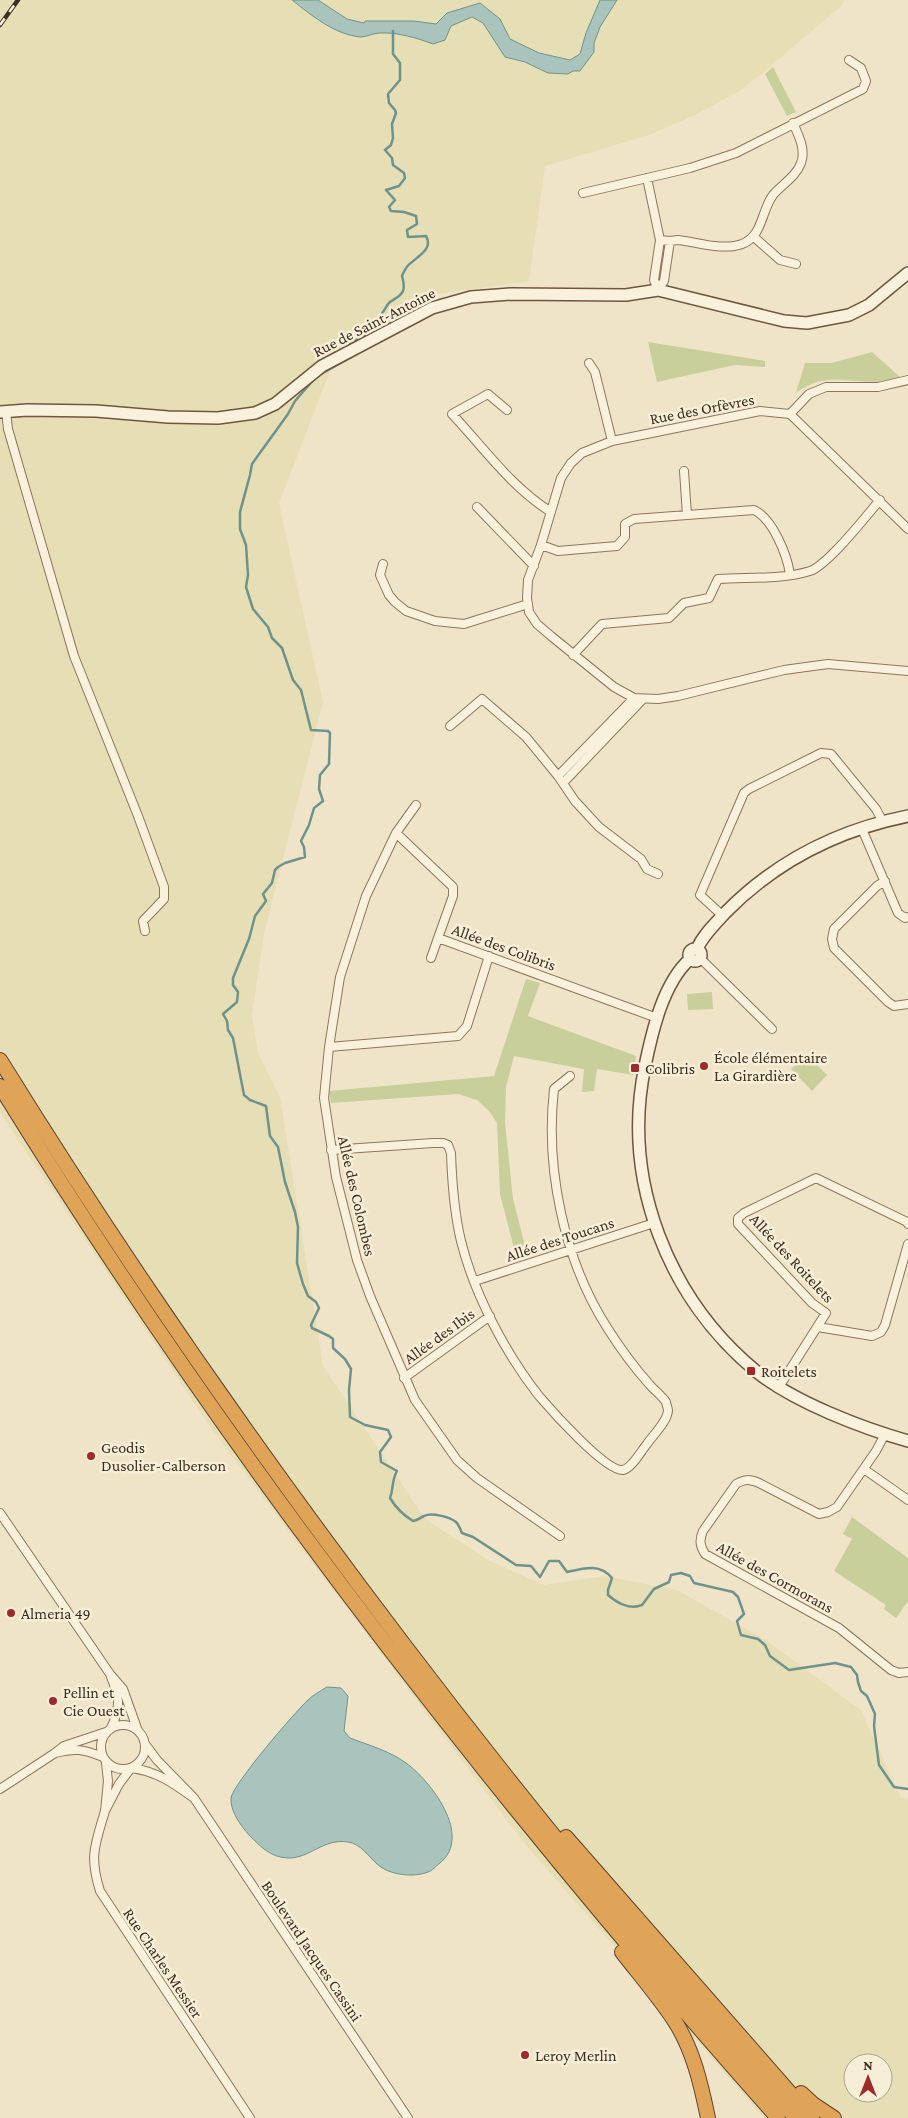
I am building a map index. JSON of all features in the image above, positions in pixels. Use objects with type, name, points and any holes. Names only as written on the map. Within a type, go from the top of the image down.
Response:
[{"type":"highway","points":[[0,1060],[102,1220],[224,1398],[356,1582],[519,1793],[657,1960],[796,2118]]},
{"type":"highway","points":[[0,1086],[127,1282],[260,1474],[422,1692],[588,1899],[778,2118]]},
{"type":"highway","points":[[0,1101],[20,1131],[32,1137]]},
{"type":"highway","points":[[519,1793],[534,1798],[749,2048],[812,2118]]},
{"type":"highway","points":[[588,1899],[592,1914],[675,2021],[697,2072],[708,2118]]},
{"type":"highway","points":[[749,2048],[762,2054],[813,2104],[834,2118]]},
{"type":"street","points":[[583,193],[690,168],[736,153],[863,89],[866,81],[861,68],[849,60]]},
{"type":"street","points":[[660,240],[670,242],[678,240],[730,247],[743,244],[754,237],[773,195],[796,172],[802,163],[803,152],[793,123]]},
{"type":"street","points":[[647,178],[660,240],[654,280],[658,290]]},
{"type":"street","points":[[754,237],[780,260],[796,264]]},
{"type":"street","points":[[658,290],[664,281],[670,242]]},
{"type":"street","name":"Rue de Saint-Antoine","points":[[3,411],[96,412],[209,418],[248,415],[275,404],[322,366],[432,308],[455,300],[486,295],[626,296],[658,290],[784,320],[807,323],[849,314],[869,305],[908,273]]},
{"type":"street","points":[[589,363],[595,372],[612,441]]},
{"type":"street","points":[[908,380],[878,387],[826,386],[809,394],[790,414],[908,529]]},
{"type":"street","points":[[507,410],[488,394],[452,414],[507,474],[540,505],[551,512]]},
{"type":"street","points":[[3,411],[74,656],[138,816],[164,887],[164,899],[143,921],[145,932]]},
{"type":"street","name":"Rue des Orfèvres","points":[[638,698],[614,687],[573,655],[537,624],[529,612],[528,580],[541,545],[561,478],[571,463],[582,453],[612,441],[760,411],[790,414]]},
{"type":"street","points":[[684,471],[687,515]]},
{"type":"street","points":[[573,655],[602,624],[669,618],[684,603],[710,598],[718,579],[790,574],[812,570],[827,558],[880,500]]},
{"type":"street","points":[[477,507],[534,566]]},
{"type":"street","points":[[541,545],[558,551],[617,546],[625,537],[625,524],[634,518],[754,510],[767,519],[788,561],[790,574]]},
{"type":"street","points":[[383,564],[380,575],[389,595],[395,602],[406,611],[435,621],[464,624],[528,604]]},
{"type":"street","points":[[558,776],[638,698],[678,696],[784,670],[828,664],[908,671]]},
{"type":"street","points":[[563,783],[638,698]]},
{"type":"street","points":[[450,726],[482,699],[526,737],[558,776],[575,801],[599,827],[641,859],[647,869],[658,874]]},
{"type":"street","points":[[723,916],[700,895],[744,793],[749,789],[821,753],[831,754],[876,809],[882,822]]},
{"type":"street","name":"Allée des Colombes","points":[[416,805],[396,834],[366,896],[340,977],[329,1047],[324,1098],[342,1202],[357,1260],[370,1296],[415,1400],[457,1460],[477,1478],[560,1536]]},
{"type":"street","points":[[908,816],[882,822],[815,846],[762,880],[723,916],[700,942],[696,955],[681,969],[670,987],[657,1018],[642,1081],[638,1119],[639,1154],[654,1224],[682,1286],[714,1330],[750,1366],[779,1387],[822,1409],[884,1434],[908,1441]]},
{"type":"street","points":[[862,829],[898,913],[905,918],[908,917]]},
{"type":"street","name":"Allée des Colibris","points":[[396,834],[453,887],[454,896],[438,938],[657,1018]]},
{"type":"street","points":[[885,881],[877,886],[834,929],[832,939],[834,948],[888,1002],[894,1006],[908,1004]]},
{"type":"street","points":[[431,958],[438,938]]},
{"type":"street","points":[[696,955],[772,1030]]},
{"type":"street","points":[[329,1047],[458,1036],[467,1026],[489,956]]},
{"type":"street","points":[[332,1150],[433,1143],[448,1145],[451,1153],[454,1205],[460,1236],[475,1281],[490,1316],[522,1372],[558,1418],[613,1467],[621,1470],[628,1468],[667,1416],[668,1409],[666,1402],[649,1384],[607,1328],[589,1295],[564,1228],[556,1191],[551,1114],[554,1089],[570,1076]]},
{"type":"street","name":"Allée des Roitelets","points":[[779,1387],[826,1313],[812,1302],[738,1224],[738,1218],[744,1213],[816,1178],[908,1224]]},
{"type":"street","name":"Allée des Toucans","points":[[475,1281],[654,1224]]},
{"type":"street","name":"Allée des Roitelets","points":[[818,1327],[872,1336],[881,1332],[908,1244]]},
{"type":"street","name":"Allée des Ibis","points":[[404,1378],[490,1316]]},
{"type":"street","name":"Allée des Cormorans","points":[[884,1434],[876,1451],[837,1507],[819,1514],[759,1483],[744,1479],[736,1484],[703,1531],[700,1538],[700,1546],[705,1554],[839,1628],[891,1670],[900,1673],[908,1672]]},
{"type":"street","points":[[864,1469],[908,1500]]},
{"type":"street","points":[[0,1514],[110,1674],[123,1689],[138,1731],[145,1744],[142,1758],[131,1768],[117,1769],[104,1760],[83,1750],[72,1749],[55,1753]]},
{"type":"street","points":[[104,1760],[100,1744],[118,1713],[119,1702],[110,1674]]},
{"type":"street","points":[[0,1789],[64,1746],[125,1725],[138,1731]]},
{"type":"street","name":"Boulevard Jacques Cassini","points":[[145,1744],[157,1760],[194,1798],[408,2118]]},
{"type":"street","name":"Rue Charles Messier","points":[[104,1760],[108,1781],[105,1811],[94,1848],[94,1870],[100,1891],[250,2118]]},
{"type":"street","name":"Rue Charles Messier","points":[[105,1811],[119,1784],[131,1768]]},
{"type":"street","name":"Boulevard Jacques Cassini","points":[[131,1768],[151,1771],[169,1780],[194,1798]]},
{"type":"shaded area","points":[[0,0],[845,0],[840,7],[738,92],[695,115],[649,135],[545,166],[529,281],[424,296],[332,366],[279,503],[323,702],[264,934],[252,1015],[258,1053],[280,1097],[323,1366],[425,1519],[490,1561],[544,1585],[604,1576],[677,1590],[767,1641],[861,1710],[901,1798],[908,1800],[908,2118],[764,2118],[525,1844],[213,1431],[0,1113]]},
{"type":"green space","points":[[773,67],[796,112],[787,116],[765,74]]},
{"type":"green space","points":[[648,342],[765,361],[765,367],[735,365],[657,382]]},
{"type":"green space","points":[[872,352],[900,377],[881,382],[822,381],[796,392],[805,363],[831,363]]},
{"type":"green space","points":[[526,979],[540,983],[528,1016],[636,1056],[633,1075],[597,1069],[594,1091],[582,1092],[584,1069],[514,1056],[506,1087],[505,1122],[513,1199],[528,1257],[517,1260],[500,1194],[497,1123],[489,1111],[477,1100],[458,1094],[331,1103],[329,1091],[494,1076]]},
{"type":"green space","points":[[712,992],[713,1009],[688,1010],[687,994]]},
{"type":"green space","points":[[807,1055],[827,1075],[812,1091],[791,1069]]},
{"type":"green space","points":[[852,1517],[908,1558],[908,1601],[896,1618],[884,1609],[886,1605],[834,1571],[852,1539],[843,1534]]},
{"type":"water","points":[[292,0],[318,0],[347,19],[364,23],[365,21],[414,21],[436,24],[447,13],[480,3],[500,19],[510,39],[539,53],[570,60],[580,54],[586,33],[600,0],[617,0],[600,27],[594,43],[594,52],[580,71],[573,71],[568,74],[548,73],[525,62],[505,57],[483,23],[472,17],[451,26],[445,40],[433,44],[393,33],[377,33],[361,37],[351,35],[324,23]]},
{"type":"water","points":[[327,1687],[341,1688],[348,1696],[344,1731],[350,1738],[386,1752],[406,1763],[426,1782],[445,1810],[450,1824],[452,1839],[449,1852],[430,1871],[422,1874],[408,1875],[388,1871],[377,1864],[361,1848],[348,1842],[331,1843],[295,1857],[275,1856],[261,1847],[249,1835],[237,1818],[232,1808],[231,1798],[242,1778],[301,1707],[312,1696]]},
{"type":"waterway","points":[[350,343],[368,331],[377,322],[388,304],[402,293],[404,287],[402,276],[405,270],[425,251],[428,244],[426,236],[408,237],[407,230],[417,224],[416,216],[404,212],[391,211],[389,207],[395,200],[386,190],[399,186],[405,178],[404,173],[393,165],[392,158],[385,150],[391,145],[393,138],[392,124],[396,113],[389,103],[388,94],[400,80],[400,63],[393,54],[393,31]]},
{"type":"waterway","points":[[321,374],[357,354]]},
{"type":"waterway","points":[[315,378],[295,401],[288,414],[252,464],[240,512],[240,529],[246,545],[248,575],[246,587],[253,609],[268,627],[272,638],[282,648],[293,680],[301,690],[311,730],[328,731],[330,733],[329,764],[320,775],[319,789],[323,801],[314,808],[309,825],[301,841],[305,857],[285,863],[275,870],[272,883],[263,894],[266,901],[255,916],[249,939],[233,978],[233,985],[238,992],[237,1002],[223,1014],[227,1021],[228,1030],[233,1038],[244,1095],[250,1100],[266,1106],[270,1136],[278,1147],[285,1182],[298,1227],[297,1263],[308,1296],[316,1302],[319,1308],[311,1325],[312,1328],[333,1339],[333,1348],[345,1359],[351,1369],[349,1390],[350,1417],[365,1425],[388,1430],[391,1437],[380,1452],[381,1462],[397,1471],[390,1498],[406,1516],[413,1521],[427,1515],[449,1518],[457,1523],[462,1533],[473,1537],[516,1565],[531,1566],[540,1577],[549,1561],[559,1561],[567,1572],[591,1568],[602,1570],[612,1578],[608,1595],[615,1601],[628,1606],[642,1605],[654,1589],[669,1582],[671,1575],[681,1573],[690,1576],[694,1583],[733,1592],[738,1597],[744,1614],[737,1621],[741,1635],[758,1639],[765,1645],[770,1656],[789,1670],[835,1663],[851,1667],[857,1675],[861,1691],[867,1696],[875,1714],[874,1726],[879,1765],[894,1787],[908,1789]]},
{"type":"railway","points":[[0,25],[18,0]]},
{"type":"place","name":"École élémentaire La Girardière","points":[[704,1066]]},
{"type":"place","name":"Colibris","points":[[635,1068]]},
{"type":"place","name":"Roitelets","points":[[751,1371]]},
{"type":"place","name":"Geodis Dusolier-Calberson","points":[[91,1456]]},
{"type":"place","name":"Almeria 49","points":[[11,1613]]},
{"type":"place","name":"Pellin et Cie Ouest","points":[[53,1701]]},
{"type":"place","name":"Leroy Merlin","points":[[525,2055]]}]
